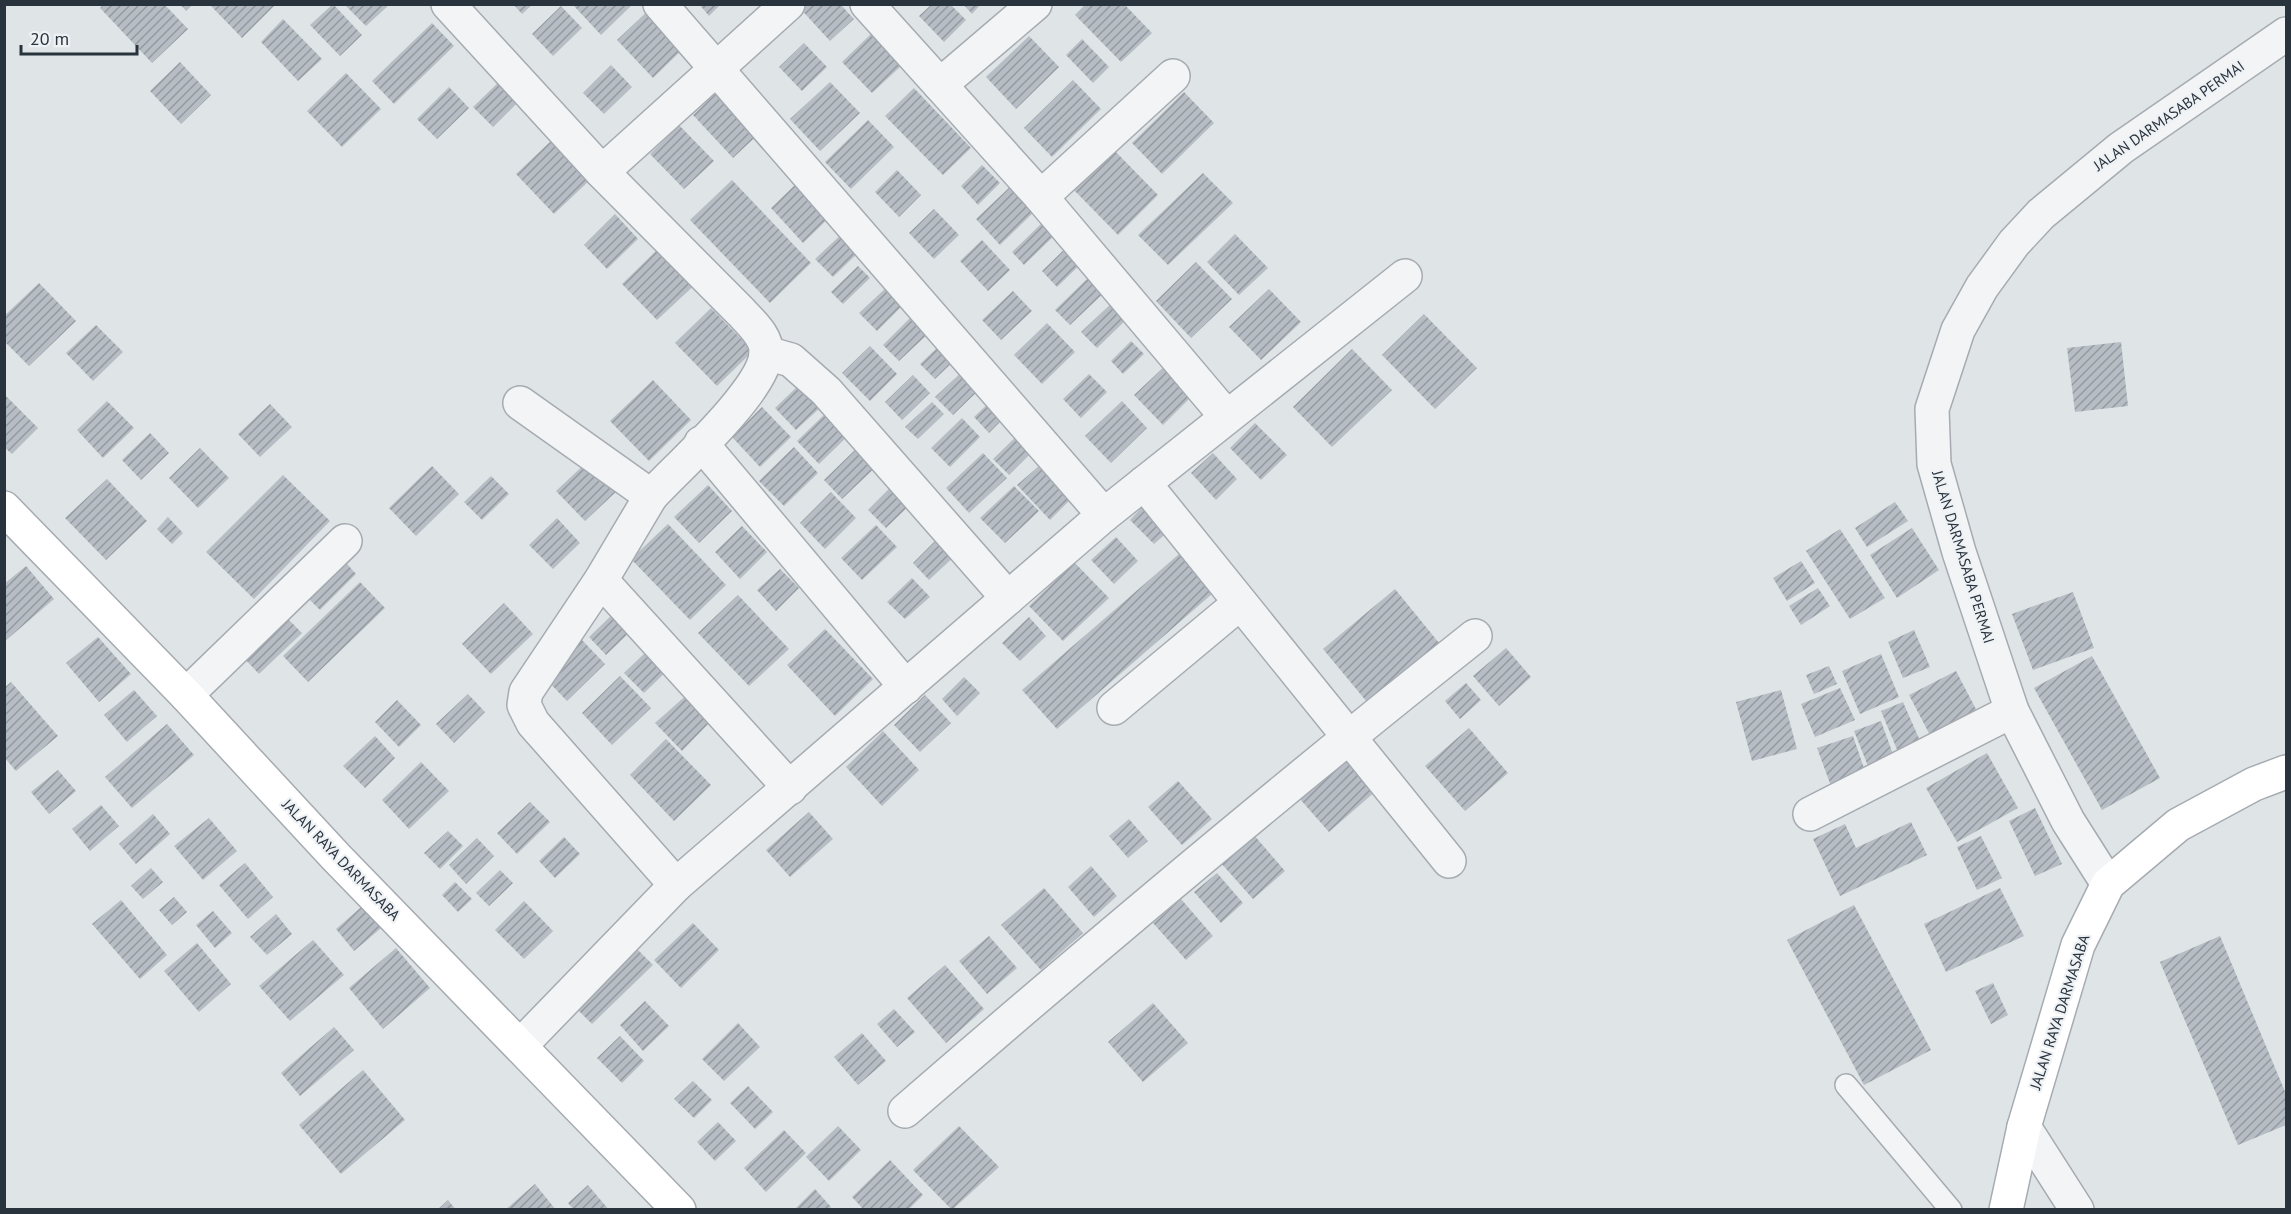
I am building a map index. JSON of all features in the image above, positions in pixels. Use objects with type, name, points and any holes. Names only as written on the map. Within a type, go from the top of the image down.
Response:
[{"type":"main road","name":"JALAN RAYA DARMASABA","points":[[4,508],[186,695],[336,857],[680,1209]]},
{"type":"main road","name":"JALAN RAYA DARMASABA","points":[[2006,1209],[2024,1127],[2078,945],[2108,884],[2178,825],[2254,784],[2286,772]]},
{"type":"street","points":[[448,4],[602,172],[758,330],[766,353],[756,383],[651,496],[601,579],[526,692],[524,705],[533,723],[676,885]]},
{"type":"street","points":[[660,4],[1104,515]]},
{"type":"street","points":[[602,172],[788,4]]},
{"type":"street","points":[[867,4],[1041,197],[1226,416]]},
{"type":"street","points":[[940,85],[1035,4]]},
{"type":"street","name":"JALAN DARMASABA PERMAI","points":[[2108,884],[2068,821],[2012,711],[1959,552],[1934,464],[1932,409],[1958,330],[1982,286],[2014,243],[2041,214],[2121,148],[2286,34]]},
{"type":"street","points":[[1041,197],[1173,76]]},
{"type":"street","points":[[521,1045],[676,885],[1104,515],[1226,416],[1406,276]]},
{"type":"street","points":[[766,353],[791,360],[826,391],[1008,597]]},
{"type":"street","points":[[520,403],[651,496]]},
{"type":"street","points":[[701,443],[906,687]]},
{"type":"street","points":[[1144,483],[1449,861]]},
{"type":"street","points":[[186,695],[345,542]]},
{"type":"street","points":[[601,579],[789,788]]},
{"type":"street","points":[[1114,708],[1240,603]]},
{"type":"street","points":[[905,1111],[1063,974],[1349,735],[1475,636]]},
{"type":"street","points":[[1810,814],[2012,711]]},
{"type":"street","points":[[2024,1127],[2077,1209]]},
{"type":"lane","points":[[1846,1084],[1950,1209]]},
{"type":"building","points":[[104,4],[164,4],[188,29],[152,63],[100,8]]},
{"type":"building","points":[[180,4],[193,4],[186,11]]},
{"type":"building","points":[[212,4],[276,4],[242,38],[211,6]]},
{"type":"building","points":[[333,4],[362,35],[340,56],[310,25]]},
{"type":"building","points":[[513,4],[533,4],[522,14]]},
{"type":"building","points":[[576,4],[633,4],[601,35],[574,6]]},
{"type":"building","points":[[699,4],[721,4],[709,16]]},
{"type":"building","points":[[796,4],[840,4],[854,19],[830,41]]},
{"type":"building","points":[[932,4],[950,4],[966,20],[944,42],[919,16]]},
{"type":"building","points":[[963,4],[981,4],[972,14]]},
{"type":"building","points":[[1086,4],[1124,4],[1152,33],[1121,62],[1075,15]]},
{"type":"building","points":[[345,5],[389,5],[366,26]]},
{"type":"building","points":[[561,6],[582,28],[553,56],[532,34]]},
{"type":"building","points":[[651,8],[687,45],[653,78],[617,40]]},
{"type":"building","points":[[283,19],[322,59],[298,81],[261,42]]},
{"type":"building","points":[[432,23],[454,46],[394,104],[372,81]]},
{"type":"building","points":[[871,34],[901,66],[872,93],[842,62]]},
{"type":"building","points":[[1029,36],[1059,67],[1016,109],[986,77]]},
{"type":"building","points":[[1082,39],[1109,67],[1093,83],[1066,55]]},
{"type":"building","points":[[804,43],[827,67],[802,91],[779,67]]},
{"type":"building","points":[[180,62],[211,95],[181,124],[150,91]]},
{"type":"building","points":[[611,65],[632,87],[604,114],[583,93]]},
{"type":"building","points":[[346,73],[381,109],[342,147],[307,111]]},
{"type":"building","points":[[504,77],[523,97],[493,127],[473,107]]},
{"type":"building","points":[[1073,80],[1101,109],[1052,157],[1024,128]]},
{"type":"building","points":[[830,82],[860,113],[820,151],[790,119]]},
{"type":"building","points":[[724,85],[765,128],[733,158],[693,115]]},
{"type":"building","points":[[449,87],[469,108],[437,139],[417,119]]},
{"type":"building","points":[[914,88],[971,148],[943,175],[885,116]]},
{"type":"building","points":[[1184,92],[1214,123],[1162,174],[1132,143]]},
{"type":"building","points":[[868,120],[894,147],[851,189],[825,162]]},
{"type":"building","points":[[679,125],[714,161],[684,189],[650,154]]},
{"type":"building","points":[[553,139],[591,179],[554,214],[516,174]]},
{"type":"building","points":[[1112,148],[1158,195],[1118,235],[1071,187]]},
{"type":"building","points":[[982,165],[1000,183],[978,205],[961,186]]},
{"type":"building","points":[[897,170],[921,195],[899,217],[875,192]]},
{"type":"building","points":[[1203,173],[1233,203],[1168,265],[1138,235]]},
{"type":"building","points":[[732,180],[811,263],[770,303],[690,220]]},
{"type":"building","points":[[798,182],[831,216],[803,243],[771,208]]},
{"type":"building","points":[[1013,184],[1037,209],[1000,245],[976,219]]},
{"type":"building","points":[[934,209],[959,235],[934,259],[909,233]]},
{"type":"building","points":[[615,214],[638,239],[607,269],[584,245]]},
{"type":"building","points":[[1044,221],[1056,234],[1024,265],[1012,252]]},
{"type":"building","points":[[846,230],[863,248],[833,277],[815,259]]},
{"type":"building","points":[[1235,234],[1268,268],[1239,295],[1207,262]]},
{"type":"building","points":[[982,240],[1010,270],[988,291],[960,261]]},
{"type":"building","points":[[1071,243],[1086,259],[1057,287],[1042,271]]},
{"type":"building","points":[[663,244],[699,281],[657,320],[622,284]]},
{"type":"building","points":[[1196,262],[1232,299],[1191,338],[1156,301]]},
{"type":"building","points":[[858,266],[870,278],[843,304],[831,292]]},
{"type":"building","points":[[1092,274],[1107,290],[1070,325],[1055,310]]},
{"type":"building","points":[[39,283],[76,321],[29,366],[4,341],[4,316]]},
{"type":"building","points":[[888,286],[905,303],[877,331],[859,313]]},
{"type":"building","points":[[1269,289],[1301,322],[1261,360],[1229,327]]},
{"type":"building","points":[[1013,291],[1032,311],[1001,340],[982,320]]},
{"type":"building","points":[[1113,302],[1128,318],[1097,348],[1081,332]]},
{"type":"building","points":[[711,308],[753,351],[717,386],[675,343]]},
{"type":"building","points":[[1424,314],[1477,368],[1435,409],[1382,355]]},
{"type":"building","points":[[913,315],[930,332],[899,361],[883,345]]},
{"type":"building","points":[[1047,323],[1075,352],[1042,384],[1014,355]]},
{"type":"building","points":[[96,325],[123,352],[93,381],[66,353]]},
{"type":"building","points":[[1131,341],[1144,354],[1123,374],[1111,361]]},
{"type":"building","points":[[2121,342],[2128,406],[2075,412],[2067,348]]},
{"type":"building","points":[[940,345],[955,360],[935,379],[920,364]]},
{"type":"building","points":[[870,346],[897,374],[870,401],[842,373]]},
{"type":"building","points":[[1352,349],[1392,390],[1332,447],[1293,407]]},
{"type":"building","points":[[1164,367],[1192,396],[1163,425],[1134,395]]},
{"type":"building","points":[[965,369],[982,387],[953,415],[935,397]]},
{"type":"building","points":[[1089,374],[1107,392],[1081,418],[1063,399]]},
{"type":"building","points":[[913,375],[930,393],[902,420],[885,402]]},
{"type":"building","points":[[653,380],[691,420],[649,461],[610,421]]},
{"type":"building","points":[[800,384],[822,406],[796,430],[775,408]]},
{"type":"building","points":[[4,394],[38,428],[12,454],[4,447]]},
{"type":"building","points":[[995,397],[1009,413],[989,433],[974,417]]},
{"type":"building","points":[[107,401],[134,428],[103,458],[77,430]]},
{"type":"building","points":[[1122,401],[1147,428],[1111,463],[1085,436]]},
{"type":"building","points":[[932,402],[944,414],[918,439],[905,427]]},
{"type":"building","points":[[270,404],[292,427],[260,457],[238,434]]},
{"type":"building","points":[[762,407],[791,437],[760,467],[732,437]]},
{"type":"building","points":[[828,411],[850,434],[819,464],[797,441]]},
{"type":"building","points":[[962,418],[980,437],[950,467],[931,448]]},
{"type":"building","points":[[1255,423],[1287,455],[1261,480],[1230,448]]},
{"type":"building","points":[[1022,431],[1037,447],[1009,475],[993,459]]},
{"type":"building","points":[[150,433],[169,453],[141,480],[122,460]]},
{"type":"building","points":[[859,446],[878,465],[842,499],[824,480]]},
{"type":"building","points":[[794,447],[818,473],[784,506],[759,481]]},
{"type":"building","points":[[200,448],[229,478],[198,508],[169,478]]},
{"type":"building","points":[[983,453],[1007,478],[969,513],[946,488]]},
{"type":"building","points":[[1213,453],[1237,479],[1216,500],[1191,473]]},
{"type":"building","points":[[1047,459],[1078,492],[1050,520],[1017,485]]},
{"type":"building","points":[[589,460],[618,490],[585,521],[556,491]]},
{"type":"building","points":[[432,466],[459,494],[416,536],[389,508]]},
{"type":"building","points":[[283,475],[330,521],[254,599],[206,552]]},
{"type":"building","points":[[491,476],[509,494],[482,520],[464,502]]},
{"type":"building","points":[[107,479],[147,521],[106,560],[65,518]]},
{"type":"building","points":[[894,484],[912,503],[886,528],[868,510]]},
{"type":"building","points":[[708,485],[732,511],[699,543],[674,517]]},
{"type":"building","points":[[1014,486],[1039,511],[1005,543],[980,518]]},
{"type":"building","points":[[831,492],[856,518],[825,549],[800,523]]},
{"type":"building","points":[[1895,502],[1908,521],[1867,547],[1855,528]]},
{"type":"building","points":[[1145,504],[1169,531],[1154,544],[1130,520]]},
{"type":"building","points":[[168,517],[183,533],[172,544],[157,529]]},
{"type":"building","points":[[557,518],[580,543],[553,569],[529,545]]},
{"type":"building","points":[[668,524],[726,585],[690,620],[631,559]]},
{"type":"building","points":[[876,525],[897,547],[862,580],[841,558]]},
{"type":"building","points":[[742,526],[767,552],[740,579],[715,552]]},
{"type":"building","points":[[1912,528],[1939,570],[1897,598],[1870,555]]},
{"type":"building","points":[[1840,529],[1885,598],[1850,619],[1806,551]]},
{"type":"building","points":[[941,535],[958,553],[929,580],[913,563]]},
{"type":"building","points":[[1116,537],[1138,561],[1114,584],[1091,560]]},
{"type":"building","points":[[1186,548],[1220,587],[1057,729],[1022,690]]},
{"type":"building","points":[[340,556],[356,574],[320,610],[302,592]]},
{"type":"building","points":[[1801,561],[1815,583],[1787,601],[1773,578]]},
{"type":"building","points":[[1074,562],[1109,598],[1063,641],[1029,606]]},
{"type":"building","points":[[26,566],[54,599],[4,642],[4,584]]},
{"type":"building","points":[[780,569],[799,588],[776,611],[757,590]]},
{"type":"building","points":[[912,578],[930,597],[905,619],[887,602]]},
{"type":"building","points":[[360,582],[385,608],[308,682],[283,656]]},
{"type":"building","points":[[1818,588],[1830,606],[1801,625],[1789,606]]},
{"type":"building","points":[[1395,589],[1444,649],[1372,708],[1323,649]]},
{"type":"building","points":[[2073,592],[2094,648],[2033,670],[2012,614]]},
{"type":"building","points":[[738,595],[789,649],[749,686],[698,633]]},
{"type":"building","points":[[504,603],[533,634],[491,674],[462,644]]},
{"type":"building","points":[[616,611],[633,629],[606,655],[589,637]]},
{"type":"building","points":[[284,615],[302,633],[259,674],[242,656]]},
{"type":"building","points":[[1029,617],[1046,636],[1020,661],[1002,643]]},
{"type":"building","points":[[825,629],[873,679],[835,716],[787,665]]},
{"type":"building","points":[[1914,630],[1930,667],[1903,678],[1888,642]]},
{"type":"building","points":[[98,637],[131,674],[99,702],[66,663]]},
{"type":"building","points":[[582,640],[605,664],[567,701],[544,677]]},
{"type":"building","points":[[1506,648],[1531,677],[1499,706],[1473,676]]},
{"type":"building","points":[[649,649],[669,669],[644,693],[624,673]]},
{"type":"building","points":[[1881,654],[1899,697],[1860,714],[1842,671]]},
{"type":"building","points":[[2092,656],[2160,778],[2102,810],[2034,688]]},
{"type":"building","points":[[1829,666],[1837,684],[1814,694],[1806,675]]},
{"type":"building","points":[[1956,671],[1979,715],[1932,739],[1909,695]]},
{"type":"building","points":[[620,676],[651,708],[612,745],[582,713]]},
{"type":"building","points":[[964,677],[980,693],[957,716],[942,699]]},
{"type":"building","points":[[11,682],[58,736],[16,771],[4,757],[4,688]]},
{"type":"building","points":[[1466,683],[1481,700],[1460,719],[1445,701]]},
{"type":"building","points":[[1840,688],[1855,720],[1815,737],[1801,704]]},
{"type":"building","points":[[134,690],[157,716],[127,742],[104,715]]},
{"type":"building","points":[[1781,690],[1797,749],[1752,761],[1736,702]]},
{"type":"building","points":[[690,692],[713,719],[682,751],[655,723]]},
{"type":"building","points":[[468,694],[485,712],[454,743],[436,724]]},
{"type":"building","points":[[925,695],[951,723],[920,752],[894,725]]},
{"type":"building","points":[[397,700],[421,725],[399,747],[375,722]]},
{"type":"building","points":[[1903,702],[1921,743],[1898,752],[1881,711]]},
{"type":"building","points":[[1881,721],[1894,757],[1868,766],[1854,731]]},
{"type":"building","points":[[167,724],[194,755],[132,808],[105,777]]},
{"type":"building","points":[[1469,728],[1508,773],[1465,811],[1425,766]]},
{"type":"building","points":[[883,731],[919,770],[882,806],[846,767]]},
{"type":"building","points":[[375,736],[395,758],[365,788],[343,766]]},
{"type":"building","points":[[1853,736],[1866,774],[1831,786],[1817,748]]},
{"type":"building","points":[[666,739],[711,785],[674,821],[630,775]]},
{"type":"building","points":[[1987,753],[2018,808],[1957,842],[1926,788]]},
{"type":"building","points":[[1347,756],[1377,790],[1329,832],[1299,798]]},
{"type":"building","points":[[421,762],[449,791],[409,829],[382,800]]},
{"type":"building","points":[[58,770],[76,791],[49,814],[31,792]]},
{"type":"building","points":[[1178,781],[1212,819],[1182,845],[1148,807]]},
{"type":"building","points":[[530,802],[550,822],[517,854],[497,833]]},
{"type":"building","points":[[101,805],[119,826],[90,851],[72,829]]},
{"type":"building","points":[[2035,808],[2062,864],[2035,876],[2009,821]]},
{"type":"building","points":[[809,812],[833,839],[790,877],[766,850]]},
{"type":"building","points":[[153,814],[170,834],[136,864],[119,844]]},
{"type":"building","points":[[209,818],[237,851],[203,880],[174,846]]},
{"type":"building","points":[[1129,819],[1148,841],[1128,858],[1109,836]]},
{"type":"building","points":[[1911,822],[1927,855],[1840,896],[1813,839],[1845,824],[1856,848]]},
{"type":"building","points":[[448,831],[463,846],[440,869],[424,853]]},
{"type":"building","points":[[1253,834],[1285,871],[1253,899],[1220,862]]},
{"type":"building","points":[[1981,836],[2002,878],[1977,890],[1957,847]]},
{"type":"building","points":[[564,837],[580,854],[555,878],[539,861]]},
{"type":"building","points":[[477,838],[494,856],[466,884],[449,865]]},
{"type":"building","points":[[245,863],[273,897],[248,919],[219,885]]},
{"type":"building","points":[[1091,866],[1117,896],[1094,917],[1068,887]]},
{"type":"building","points":[[151,868],[163,882],[143,899],[131,886]]},
{"type":"building","points":[[500,870],[513,883],[489,906],[476,893]]},
{"type":"building","points":[[1217,873],[1243,903],[1221,923],[1194,892]]},
{"type":"building","points":[[455,882],[472,899],[458,912],[442,895]]},
{"type":"building","points":[[1044,888],[1083,933],[1041,970],[1001,925]]},
{"type":"building","points":[[2000,888],[2024,936],[1946,972],[1924,924]]},
{"type":"building","points":[[174,897],[187,912],[172,925],[159,910]]},
{"type":"building","points":[[1181,899],[1213,936],[1186,960],[1153,923]]},
{"type":"building","points":[[121,900],[167,955],[140,979],[92,924]]},
{"type":"building","points":[[524,901],[553,931],[524,959],[495,930]]},
{"type":"building","points":[[367,902],[386,924],[354,951],[336,929]]},
{"type":"building","points":[[1854,905],[1931,1050],[1864,1085],[1787,940]]},
{"type":"building","points":[[213,911],[232,933],[215,948],[196,925]]},
{"type":"building","points":[[276,914],[292,934],[267,955],[250,937]]},
{"type":"building","points":[[693,923],[719,950],[681,988],[654,960]]},
{"type":"building","points":[[989,936],[1017,968],[987,994],[959,961]]},
{"type":"building","points":[[2220,936],[2286,1094],[2286,1125],[2238,1145],[2160,962]]},
{"type":"building","points":[[313,940],[344,975],[290,1021],[259,986]]},
{"type":"building","points":[[629,941],[653,965],[592,1024],[567,999]]},
{"type":"building","points":[[197,943],[231,984],[199,1012],[164,971]]},
{"type":"building","points":[[396,948],[430,988],[383,1029],[349,988]]},
{"type":"building","points":[[945,965],[984,1009],[946,1043],[907,998]]},
{"type":"building","points":[[1993,983],[2008,1015],[1991,1024],[1975,991]]},
{"type":"building","points":[[645,1001],[669,1026],[643,1051],[620,1025]]},
{"type":"building","points":[[1153,1003],[1188,1043],[1143,1082],[1108,1042]]},
{"type":"building","points":[[894,1009],[915,1032],[897,1047],[877,1024]]},
{"type":"building","points":[[738,1023],[760,1047],[724,1081],[702,1059]]},
{"type":"building","points":[[334,1027],[354,1050],[300,1096],[281,1073]]},
{"type":"building","points":[[862,1033],[886,1061],[858,1085],[834,1057]]},
{"type":"building","points":[[620,1036],[644,1061],[622,1083],[597,1058]]},
{"type":"building","points":[[363,1070],[405,1120],[341,1174],[299,1125]]},
{"type":"building","points":[[693,1081],[712,1100],[694,1118],[674,1099]]},
{"type":"building","points":[[748,1086],[773,1112],[755,1129],[730,1103]]},
{"type":"building","points":[[718,1122],[736,1141],[715,1161],[697,1142]]},
{"type":"building","points":[[838,1126],[861,1150],[829,1181],[806,1157]]},
{"type":"building","points":[[959,1126],[999,1167],[952,1210],[913,1170]]},
{"type":"building","points":[[784,1130],[806,1153],[766,1192],[744,1168]]},
{"type":"building","points":[[890,1160],[923,1195],[908,1210],[864,1210],[852,1197]]},
{"type":"building","points":[[535,1184],[556,1210],[505,1210]]},
{"type":"building","points":[[588,1185],[609,1210],[574,1210],[568,1203]]},
{"type":"building","points":[[815,1189],[831,1207],[828,1210],[794,1210]]},
{"type":"building","points":[[448,1200],[456,1210],[437,1210]]}]
